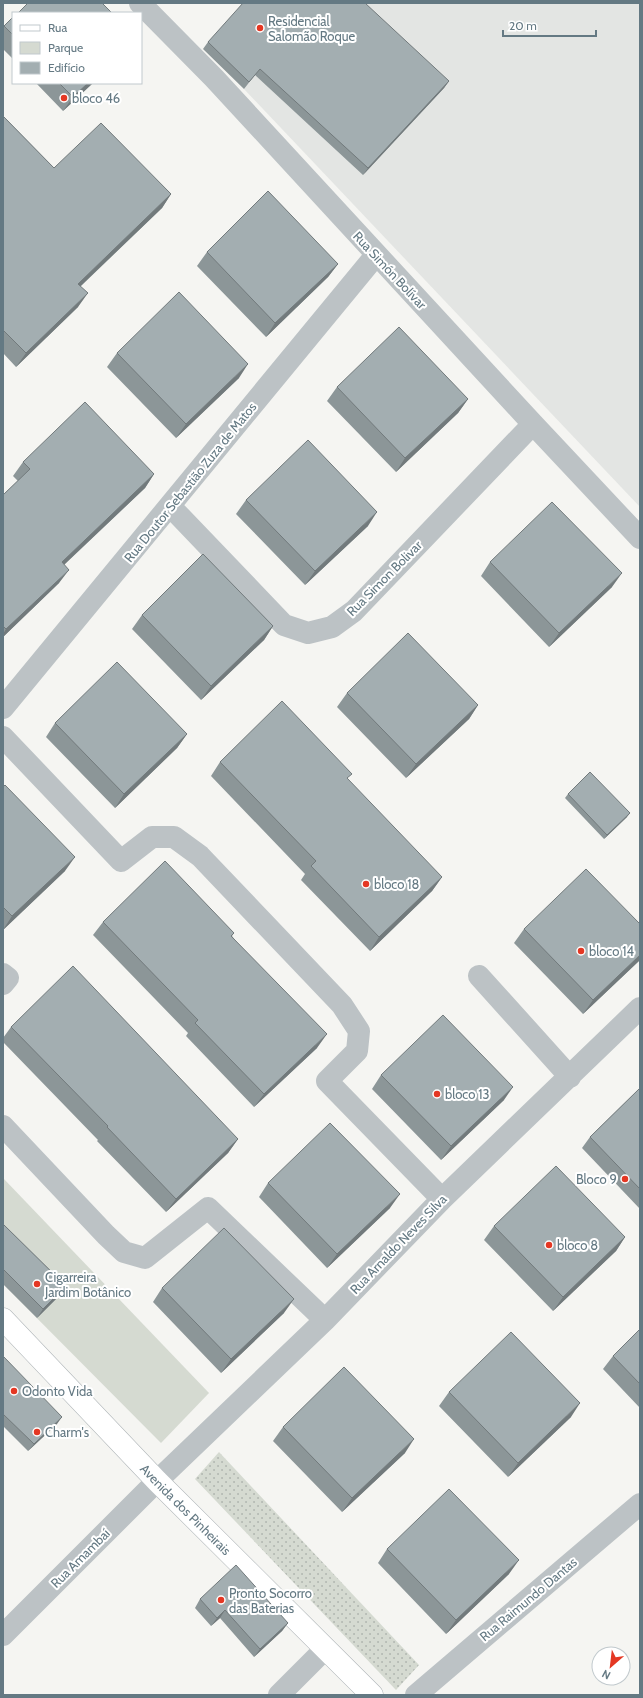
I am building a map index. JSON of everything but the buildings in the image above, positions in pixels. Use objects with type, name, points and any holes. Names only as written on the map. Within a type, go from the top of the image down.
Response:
[{"type":"main road","name":"Avenida dos Pinheirais","points":[[3,1319],[157,1481],[372,1695]]},
{"type":"street","name":"Rua Simón Bolívar","points":[[140,3],[214,78],[376,255],[640,538]]},
{"type":"street","name":"Rua Doutor Sebastião Zuza de Matos","points":[[3,708],[376,255]]},
{"type":"street","name":"Rua Simon Bolivar","points":[[170,506],[284,625],[308,633],[332,627],[354,611],[533,424]]},
{"type":"street","points":[[3,736],[121,861],[152,838],[174,837],[200,856],[342,1005],[359,1031],[357,1051],[327,1081],[442,1199]]},
{"type":"street","points":[[3,974],[8,978],[3,984]]},
{"type":"street","points":[[479,976],[570,1077]]},
{"type":"street","name":"Rua Arnaldo Neves Silva","points":[[157,1481],[325,1320],[442,1199],[640,1008]]},
{"type":"street","points":[[3,1126],[124,1252],[146,1258],[208,1208],[325,1320]]},
{"type":"street","name":"Rua Amambaí","points":[[3,1635],[157,1481]]},
{"type":"street","name":"Rua Raimundo Dantas","points":[[416,1695],[640,1504]]},
{"type":"street","points":[[279,1695],[325,1649]]},
{"type":"shaded area","points":[[314,3],[640,3],[640,507],[244,89]]},
{"type":"green space","points":[[3,1178],[209,1393],[161,1443],[3,1284]]},
{"type":"green space","points":[[219,1452],[419,1665],[396,1690],[195,1479]]},
{"type":"place","name":"Residencial Salomão Roque","points":[[260,28]]},
{"type":"place","name":"bloco 46","points":[[64,98]]},
{"type":"place","name":"bloco 18","points":[[366,884]]},
{"type":"place","name":"bloco 14","points":[[581,951]]},
{"type":"place","name":"bloco 13","points":[[437,1094]]},
{"type":"place","name":"Bloco 9","points":[[625,1179]]},
{"type":"place","name":"bloco 8","points":[[549,1245]]},
{"type":"place","name":"Cigarreira Jardim Botânico","points":[[37,1284]]},
{"type":"place","name":"Odonto Vida","points":[[14,1391]]},
{"type":"place","name":"Charm's","points":[[37,1432]]},
{"type":"place","name":"Pronto Socorro das Baterias","points":[[221,1600]]}]
